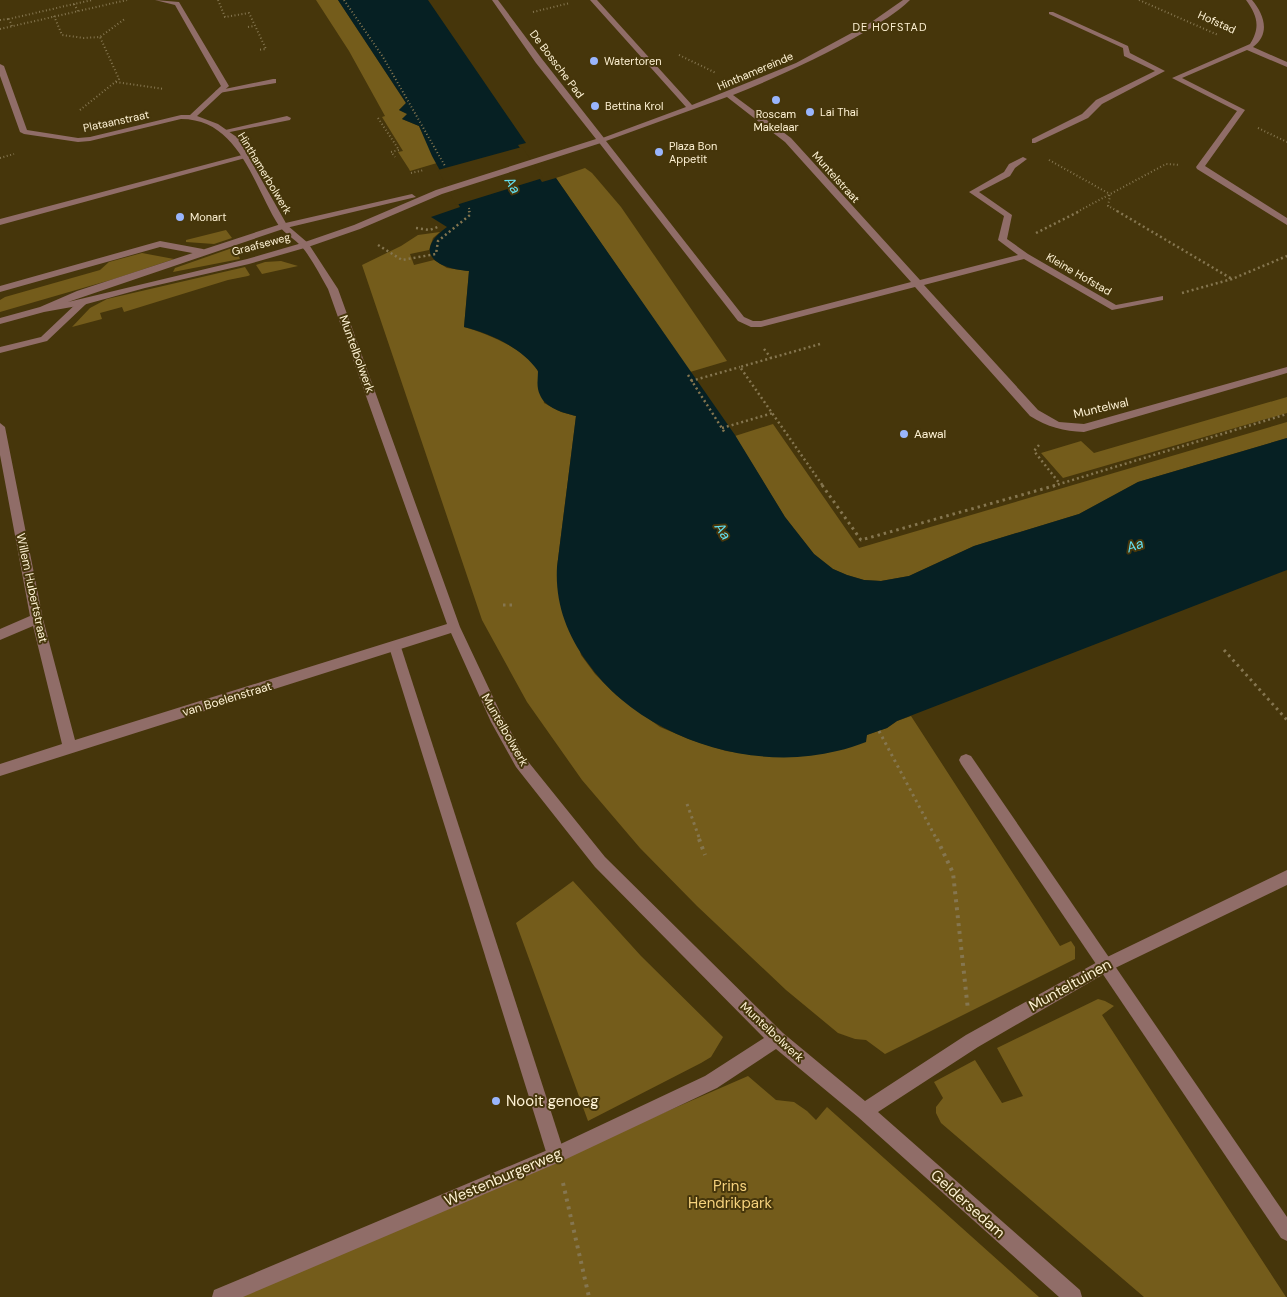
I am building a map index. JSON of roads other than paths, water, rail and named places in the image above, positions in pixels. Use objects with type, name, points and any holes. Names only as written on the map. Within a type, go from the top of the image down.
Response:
[{"type":"street","points":[[158,0],[177,3],[225,86],[192,117]]},
{"type":"street","name":"De Bossche Pad","points":[[496,0],[601,140]]},
{"type":"street","name":"Hinthamereinde","points":[[601,140],[729,95],[820,55],[878,23],[907,0]]},
{"type":"street","points":[[1176,78],[1249,48],[1260,34],[1261,28],[1260,16],[1249,0]]},
{"type":"street","points":[[596,3],[691,108]]},
{"type":"street","points":[[1052,13],[1126,47],[1128,54],[1241,110],[1200,167],[1287,222]]},
{"type":"street","points":[[1249,48],[1287,65]]},
{"type":"street","name":"Plataanstraat","points":[[0,66],[24,132],[78,140],[90,139],[181,117],[192,117]]},
{"type":"street","points":[[1035,142],[1085,116],[1099,102],[1162,71]]},
{"type":"street","points":[[219,91],[273,82]]},
{"type":"street","name":"Muntelstraat","points":[[729,95],[788,140],[917,283]]},
{"type":"street","name":"Hinthamerbolwerk","points":[[192,117],[210,122],[225,130],[235,140],[284,226],[305,245]]},
{"type":"street","points":[[225,130],[287,118]]},
{"type":"street","points":[[601,140],[741,319],[751,324],[761,324],[1025,256]]},
{"type":"street","name":"Graafseweg","points":[[43,309],[80,293],[284,226],[439,192],[601,140]]},
{"type":"street","points":[[0,222],[245,157]]},
{"type":"street","name":"Kleine Hofstad","points":[[1022,159],[1012,166],[1007,174],[973,192],[1008,215],[1002,240],[1025,256],[1115,308],[1160,298]]},
{"type":"street","name":"Graafseweg","points":[[0,321],[43,309],[83,302],[143,285],[249,261],[305,245],[356,227],[439,192]]},
{"type":"street","name":"Graafseweg","points":[[0,289],[160,244],[203,252]]},
{"type":"street","name":"Muntelbolwerk","points":[[305,245],[333,289],[342,310],[454,627],[496,718],[522,763],[600,862],[777,1039],[864,1112]]},
{"type":"street","name":"Muntelwal","points":[[917,283],[1034,413],[1056,426],[1084,428],[1287,370]]},
{"type":"street","name":"Graafseweg","points":[[0,350],[44,339],[83,302]]},
{"type":"street","name":"Willem Hubertstraat","points":[[0,427],[37,619],[70,748]]},
{"type":"street","points":[[0,635],[37,619]]},
{"type":"street","name":"van Boelenstraat","points":[[0,770],[454,627]]},
{"type":"street","points":[[395,647],[556,1156]]},
{"type":"street","points":[[966,760],[1287,1232]]},
{"type":"street","name":"Munteltuinen","points":[[864,1112],[972,1041],[1106,965],[1287,877]]},
{"type":"street","name":"Westenburgerweg","points":[[221,1297],[556,1156],[711,1082],[777,1039]]},
{"type":"street","name":"Geldersedam","points":[[864,1112],[1073,1297]]},
{"type":"water","name":"Aa","points":[[338,0],[428,0],[526,143],[518,145],[542,182],[556,178],[735,435],[785,517],[814,554],[833,569],[864,580],[881,581],[909,576],[974,546],[1079,514],[1138,482],[1287,438],[1287,570],[897,721],[887,728],[867,735],[866,742],[841,750],[803,757],[769,757],[733,752],[699,743],[666,729],[636,711],[609,688],[587,662],[573,640],[560,605],[557,567],[576,416],[550,407],[542,400],[538,389],[538,371],[523,355],[514,348],[485,333],[464,327],[469,271],[447,267],[433,258],[430,252],[431,245],[436,236],[447,227],[431,217],[460,207],[432,156],[419,126],[402,119],[407,114],[399,110],[406,103]]},
{"type":"place","name":"Watertoren","points":[[594,61]]},
{"type":"place","name":"Roscam Makelaar","points":[[776,100]]},
{"type":"place","name":"Bettina Krol","points":[[595,106]]},
{"type":"place","name":"Lai Thai","points":[[810,112]]},
{"type":"place","name":"Plaza Bon Appetit","points":[[659,152]]},
{"type":"place","name":"Monart","points":[[180,217]]},
{"type":"place","name":"Aawal","points":[[904,434]]},
{"type":"place","name":"Nooit genoeg","points":[[496,1101]]},
{"type":"district","name":"DE HOFSTAD","points":[[890,27]]},
{"type":"park label","name":"Prins Hendrikpark","points":[[730,1194]]}]
